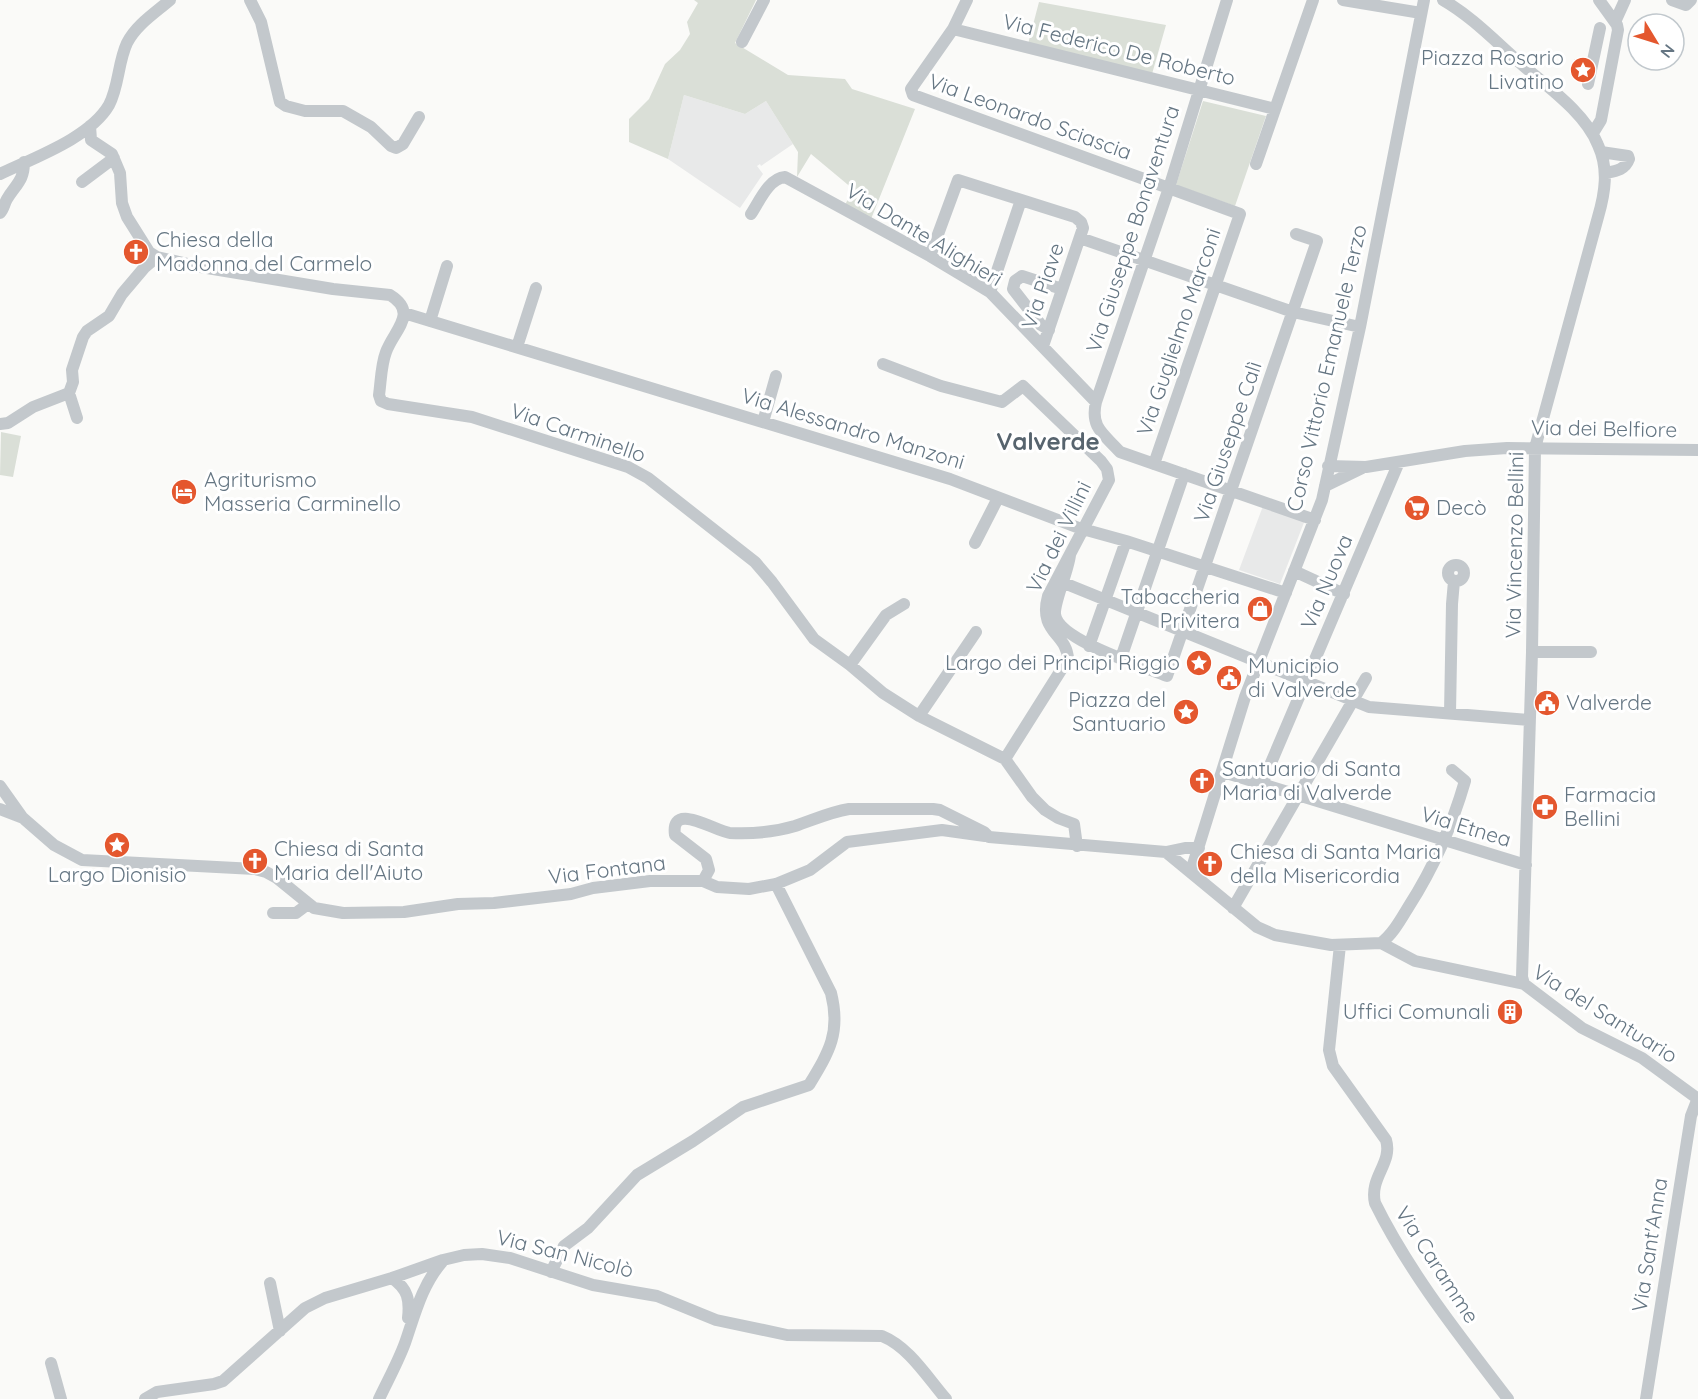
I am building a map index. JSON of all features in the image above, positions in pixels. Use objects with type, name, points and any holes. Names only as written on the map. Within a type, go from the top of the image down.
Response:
[{"type":"street","points":[[0,174],[90,126],[109,104],[127,43],[135,30],[170,0]]},
{"type":"street","points":[[250,0],[261,22],[277,96],[286,106],[305,111],[343,111],[371,127],[396,148],[403,144],[419,117]]},
{"type":"street","points":[[742,42],[764,0]]},
{"type":"street","name":"Via Leonardo Sciascia","points":[[967,0],[953,29],[911,89],[913,95],[1240,214]]},
{"type":"street","name":"Via Giuseppe Bonaventura","points":[[1096,402],[1145,261],[1227,0]]},
{"type":"street","points":[[1256,164],[1313,0]]},
{"type":"street","points":[[1343,0],[1421,13]]},
{"type":"street","name":"Corso Vittorio Emanuele Terzo","points":[[1191,872],[1236,724],[1315,520],[1325,486],[1360,327],[1424,0]]},
{"type":"street","points":[[1443,0],[1477,25]]},
{"type":"street","points":[[1454,0],[1477,25]]},
{"type":"street","points":[[1593,133],[1601,120],[1618,30],[1616,23],[1599,0]]},
{"type":"street","points":[[1616,23],[1625,0]]},
{"type":"street","points":[[1672,0],[1686,5],[1691,0]]},
{"type":"street","name":"Via Vincenzo Bellini","points":[[1477,25],[1573,111],[1593,133],[1601,152],[1605,173],[1605,192],[1535,448],[1532,652],[1522,977],[1524,984]]},
{"type":"street","points":[[1588,84],[1600,28]]},
{"type":"street","name":"Via Federico De Roberto","points":[[953,29],[1275,109]]},
{"type":"street","points":[[1593,61],[1611,65]]},
{"type":"street","points":[[90,126],[91,140],[107,149],[114,158],[120,173],[124,210],[149,252],[157,257],[223,271],[333,289],[390,295],[403,306],[404,313]]},
{"type":"street","points":[[1601,152],[1628,156],[1629,159],[1627,165],[1621,170],[1605,173]]},
{"type":"street","points":[[82,182],[114,158]]},
{"type":"street","points":[[0,213],[22,178],[24,162]]},
{"type":"street","name":"Via Dante Alighieri","points":[[750,214],[771,184],[785,177],[930,256],[990,292],[1096,402]]},
{"type":"street","points":[[930,256],[958,180],[1075,217],[1081,222],[1083,228],[1080,238],[1293,312],[1360,327]]},
{"type":"street","points":[[990,292],[1021,200]]},
{"type":"street","name":"Via Guglielmo Marconi","points":[[1154,464],[1240,214]]},
{"type":"street","name":"Via Giuseppe Calì","points":[[1121,658],[1167,676],[1317,241],[1296,234]]},
{"type":"street","name":"Via Piave","points":[[1043,346],[1080,238]]},
{"type":"street","points":[[1,426],[33,407],[69,393],[74,382],[72,370],[83,337],[87,331],[109,316],[122,294],[144,268],[157,257]]},
{"type":"street","points":[[430,321],[447,266]]},
{"type":"street","points":[[1048,330],[1041,325],[1013,289],[1015,281],[1022,276],[1062,289]]},
{"type":"street","points":[[517,347],[536,288]]},
{"type":"street","name":"Via Alessandro Manzoni","points":[[404,313],[950,479],[1085,529],[1286,592]]},
{"type":"street","name":"Via Carminello","points":[[404,313],[402,322],[386,351],[379,395],[381,401],[472,417],[627,467],[648,478],[755,562],[814,639],[883,693],[919,716],[1005,759],[1032,797],[1045,810],[1074,824],[1077,846]]},
{"type":"street","name":"Via dei Villini","points":[[883,364],[942,386],[1002,402],[1023,386],[1107,469],[1109,480],[1048,596],[1045,617],[1047,624],[1068,654],[1068,659],[1005,759]]},
{"type":"street","points":[[763,422],[776,376]]},
{"type":"street","points":[[69,393],[77,418]]},
{"type":"street","points":[[1096,402],[1094,420],[1098,428],[1120,452],[1315,520]]},
{"type":"street","name":"Via dei Belfiore","points":[[1366,467],[1465,451],[1535,448],[1698,450]]},
{"type":"street","name":"Via Nuova","points":[[1262,784],[1399,462]]},
{"type":"street","points":[[1328,466],[1366,467]]},
{"type":"street","points":[[1325,486],[1366,467]]},
{"type":"street","points":[[1070,555],[1055,614],[1058,624],[1089,646],[1121,658],[1184,474]]},
{"type":"street","points":[[975,543],[998,498]]},
{"type":"street","points":[[1089,646],[1126,541]]},
{"type":"street","points":[[1294,571],[1344,594]]},
{"type":"street","points":[[1450,714],[1454,581]]},
{"type":"street","points":[[1064,583],[1369,707],[1529,720]]},
{"type":"street","points":[[850,665],[886,615],[904,604]]},
{"type":"street","points":[[919,716],[976,632]]},
{"type":"street","points":[[1532,652],[1591,652]]},
{"type":"street","points":[[1233,908],[1366,678]]},
{"type":"street","points":[[1166,852],[1257,927],[1275,935],[1331,945],[1381,943],[1400,920],[1428,877],[1444,841],[1465,781],[1452,770]]},
{"type":"street","name":"Via Etnea","points":[[1223,772],[1526,866]]},
{"type":"street","points":[[0,786],[22,818]]},
{"type":"street","name":"Via Fontana","points":[[0,809],[22,818],[54,845],[82,860],[255,869],[277,878],[314,908],[328,912],[375,914],[458,904],[494,903],[651,881],[703,881],[709,870],[706,859],[675,835],[674,829],[681,819],[694,819],[718,831],[758,832],[785,829],[835,811],[849,809],[933,809],[940,810],[984,832],[989,837],[1166,852],[1199,848]]},
{"type":"street","points":[[703,881],[717,887],[749,889],[776,884],[810,870],[847,842],[942,830],[989,837]]},
{"type":"street","points":[[551,1272],[564,1246],[588,1228],[637,1175],[743,1107],[809,1085],[833,1041],[835,1010],[831,993],[776,884]]},
{"type":"street","points":[[273,913],[296,913],[308,904]]},
{"type":"street","name":"Via del Santuario","points":[[1381,943],[1415,961],[1524,984],[1582,1028],[1642,1058],[1698,1098]]},
{"type":"street","name":"Via Caramme","points":[[1340,945],[1330,1059],[1386,1140],[1389,1149],[1374,1182],[1372,1194],[1375,1203],[1404,1257],[1447,1319],[1508,1399]]},
{"type":"street","name":"Via Sant'Anna","points":[[1646,1399],[1691,1116],[1698,1098]]},
{"type":"street","name":"Via San Nicolò","points":[[145,1399],[157,1392],[220,1383],[305,1308],[325,1298],[443,1260],[464,1255],[495,1255],[592,1285],[657,1296],[716,1320],[787,1335],[882,1336],[906,1352],[946,1399]]},
{"type":"street","points":[[380,1399],[405,1343],[421,1296],[443,1260]]},
{"type":"street","points":[[405,1343],[410,1287],[414,1270]]},
{"type":"street","points":[[392,1278],[405,1291],[410,1303]]},
{"type":"street","points":[[270,1283],[280,1331]]},
{"type":"street","points":[[51,1364],[61,1399]]},
{"type":"shaded area","points":[[694,0],[756,0],[735,43],[788,75],[845,79],[852,89],[915,109],[871,219],[845,205],[853,189],[811,154],[797,177],[798,152],[766,101],[745,114],[684,95],[668,159],[629,142],[629,119],[649,99],[665,64],[680,50],[690,34],[687,22],[698,3]]},
{"type":"shaded area","points":[[1039,2],[1166,25],[1152,74],[1028,44]]},
{"type":"shaded area","points":[[684,95],[745,114],[766,101],[793,144],[761,166],[760,164],[757,166],[763,174],[740,208],[668,159]]},
{"type":"shaded area","points":[[1203,101],[1266,116],[1235,206],[1176,185]]},
{"type":"shaded area","points":[[1,432],[21,436],[13,477],[0,475]]},
{"type":"shaded area","points":[[1263,506],[1305,520],[1280,584],[1239,570]]},
{"type":"place","name":"Piazza Rosario Livatino","points":[[1583,70]]},
{"type":"place","name":"Chiesa della Madonna del Carmelo","points":[[136,252]]},
{"type":"place","name":"Agriturismo Masseria Carminello","points":[[184,492]]},
{"type":"place","name":"Decò","points":[[1417,508]]},
{"type":"place","name":"Tabaccheria Privitera","points":[[1260,609]]},
{"type":"place","name":"Largo dei Principi Riggio","points":[[1199,663]]},
{"type":"place","name":"Municipio di Valverde","points":[[1229,678]]},
{"type":"place","name":"Valverde","points":[[1547,703]]},
{"type":"place","name":"Piazza del Santuario","points":[[1186,712]]},
{"type":"place","name":"Santuario di Santa Maria di Valverde","points":[[1202,781]]},
{"type":"place","name":"Farmacia Bellini","points":[[1545,807]]},
{"type":"place","name":"Largo Dionisio","points":[[117,845]]},
{"type":"place","name":"Chiesa di Santa Maria dell'Aiuto","points":[[255,861]]},
{"type":"place","name":"Chiesa di Santa Maria della Misericordia","points":[[1210,864]]},
{"type":"place","name":"Uffici Comunali","points":[[1510,1012]]},
{"type":"district","name":"Valverde","points":[[1048,442]]}]
